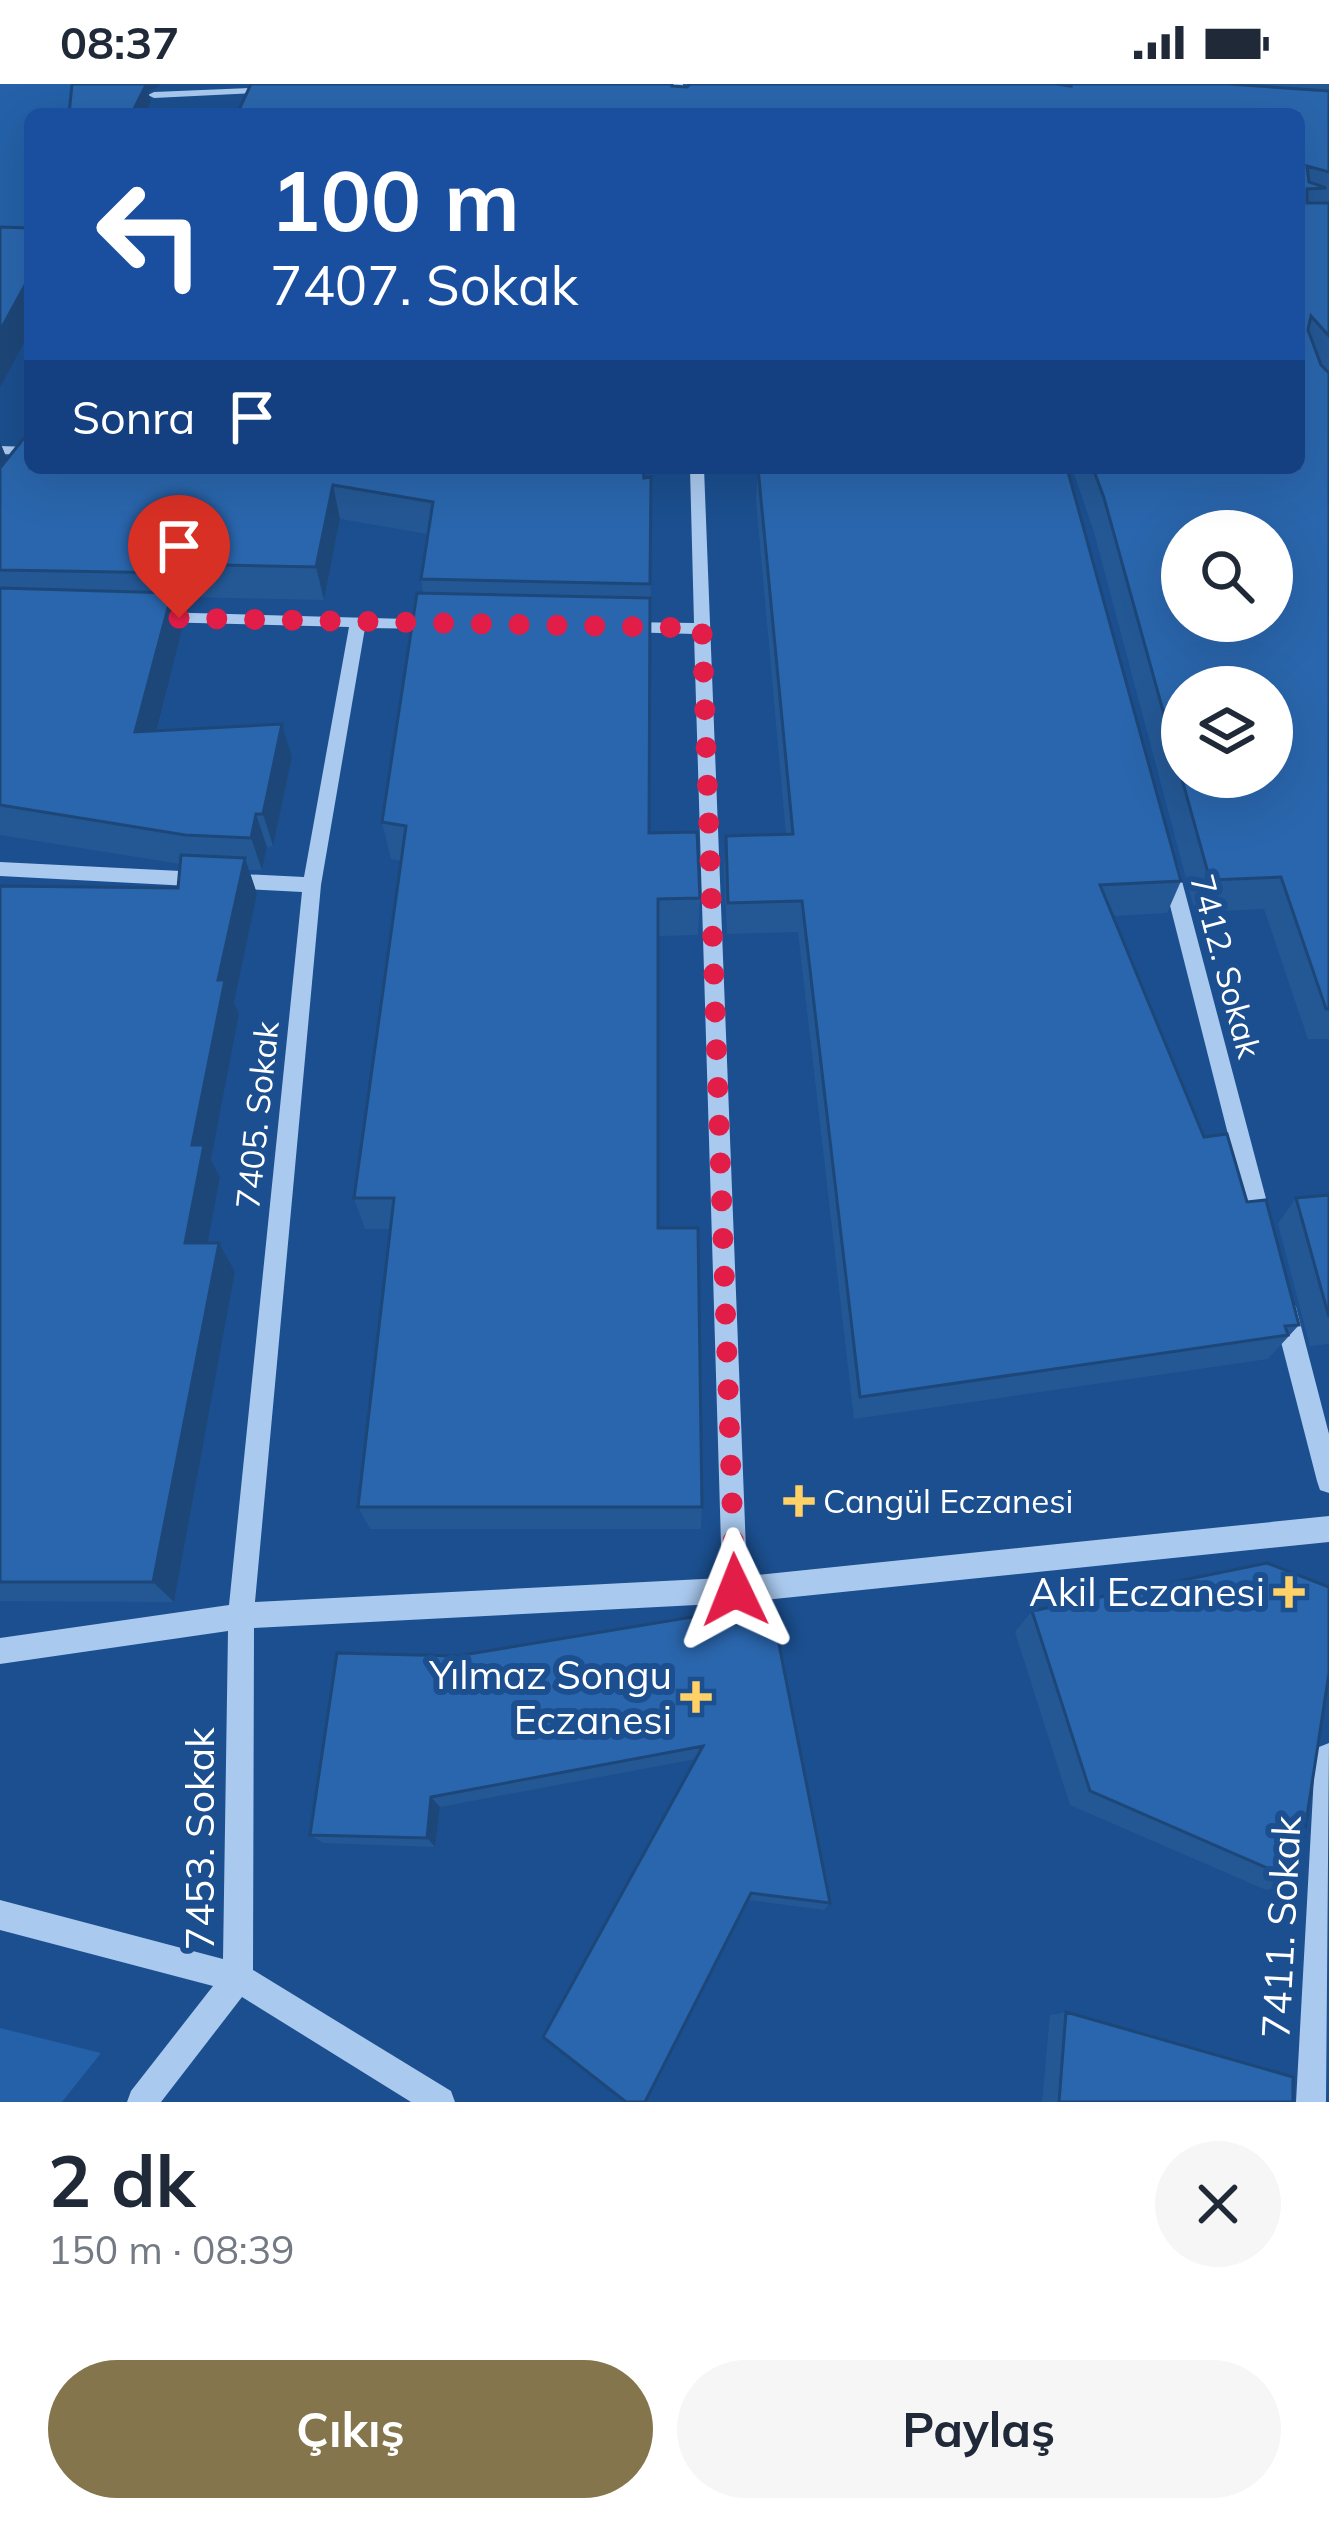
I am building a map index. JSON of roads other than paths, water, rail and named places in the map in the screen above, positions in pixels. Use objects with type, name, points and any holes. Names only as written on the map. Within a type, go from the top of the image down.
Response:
[{"type":"street","points":[[154,90],[293,89]]},
{"type":"street","points":[[697,474],[735,1590]]},
{"type":"street","points":[[143,616],[449,624]]},
{"type":"street","name":"7405. Sokak","points":[[241,1616],[312,885],[358,623]]},
{"type":"street","points":[[610,627],[702,628]]},
{"type":"street","name":"7412. Sokak","points":[[1160,834],[1269,1250]]},
{"type":"street","points":[[0,869],[312,885]]},
{"type":"street","points":[[1281,1296],[1329,1480]]},
{"type":"street","points":[[0,1651],[241,1616],[735,1590],[1329,1528]]},
{"type":"street","name":"7453. Sokak","points":[[142,2102],[238,1978],[241,1616]]},
{"type":"street","name":"7411. Sokak","points":[[1311,2102],[1329,1757]]},
{"type":"street","points":[[0,1915],[238,1978],[440,2102]]},
{"type":"place","name":"Cangül Eczanesi","points":[[799,1501]]},
{"type":"place","name":"Akil Eczanesi","points":[[1289,1592]]},
{"type":"place","name":"Yılmaz Songu Eczanesi","points":[[696,1697]]}]
